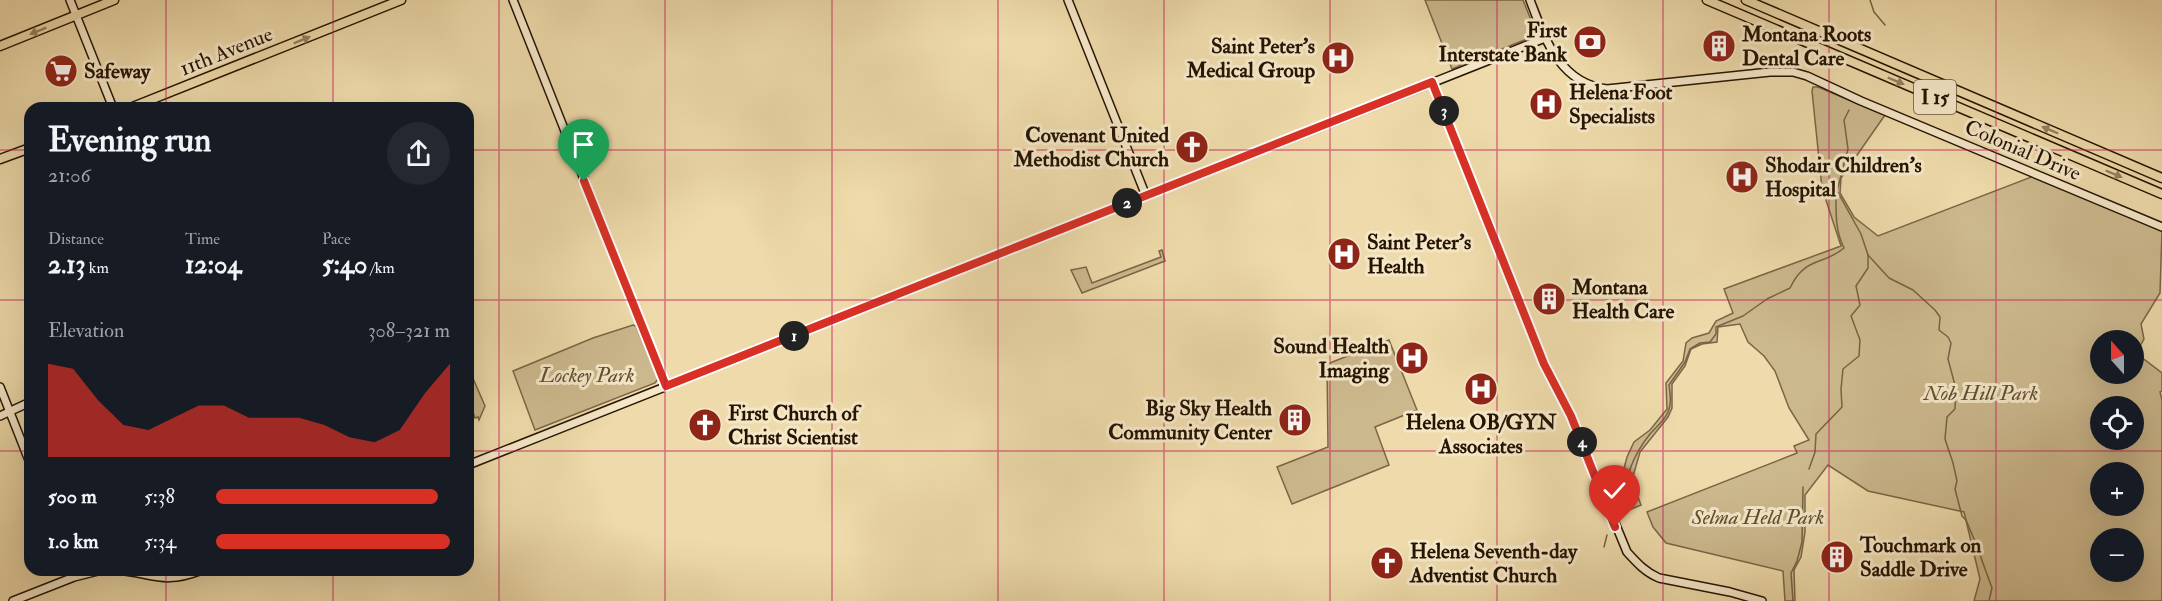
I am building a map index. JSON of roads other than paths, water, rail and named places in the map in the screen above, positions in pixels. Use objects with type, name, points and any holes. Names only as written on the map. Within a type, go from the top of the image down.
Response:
[{"type":"highway","points":[[0,46],[114,0]]},
{"type":"highway","name":"11th Avenue","points":[[145,102],[401,0]]},
{"type":"highway","name":"I 15","points":[[1707,0],[2162,194]]},
{"type":"highway","name":"I 15","points":[[1746,0],[2162,178]]},
{"type":"highway","points":[[0,159],[24,149]]},
{"type":"street","points":[[70,0],[111,102]]},
{"type":"street","points":[[513,0],[666,386]]},
{"type":"street","points":[[1068,0],[1146,196]]},
{"type":"street","name":"Colonial Drive","points":[[1530,0],[1545,38],[1565,70],[1596,88],[1607,89],[1766,72],[1793,72],[2162,227]]},
{"type":"street","points":[[474,463],[1545,38]]},
{"type":"street","points":[[1432,82],[1544,364],[1571,416],[1627,552],[1643,569],[1659,578],[1730,591],[1762,601]]},
{"type":"street","points":[[0,387],[24,448]]},
{"type":"street","points":[[0,416],[24,405]]},
{"type":"street","points":[[13,601],[67,576]]},
{"type":"street","points":[[149,576],[164,579],[188,576]]},
{"type":"waterway","points":[[1870,0],[1874,12],[1885,25]]},
{"type":"waterway","points":[[1849,110],[1844,120],[1848,149],[1837,191],[1861,234],[1868,255],[1889,278],[1913,290],[1935,310],[1940,317],[1939,330],[1948,337],[1951,343],[1948,359],[1956,389],[1955,409],[1947,417],[1945,439],[1957,481],[1955,489],[1962,516],[1966,520],[1992,588],[1989,601]]},
{"type":"waterway","points":[[1628,502],[1626,485],[1631,466],[1645,441],[1667,415],[1670,402],[1669,385],[1685,362],[1690,349],[1700,343],[1710,342],[1716,334],[1716,327],[1743,316],[1767,299],[1790,288],[1808,266],[1844,248],[1838,228],[1836,193]]},
{"type":"waterway","points":[[1809,469],[1815,452],[1816,434],[1842,407],[1843,369],[1859,356],[1860,340],[1851,316],[1860,305],[1856,286],[1868,268],[1868,255]]},
{"type":"waterway","points":[[1793,601],[1791,573],[1802,542],[1803,487]]},
{"type":"waterway","points":[[1604,547],[1607,535]]},
{"type":"place","name":"First Interstate Bank","points":[[1590,42]]},
{"type":"place","name":"Montana Roots Dental Care","points":[[1719,46]]},
{"type":"place","name":"Saint Peter's Medical Group","points":[[1338,58]]},
{"type":"place","name":"Safeway","points":[[61,71]]},
{"type":"place","name":"Helena Foot Specialists","points":[[1546,104]]},
{"type":"place","name":"Covenant United Methodist Church","points":[[1192,147]]},
{"type":"place","name":"Shodair Children's Hospital","points":[[1742,177]]},
{"type":"place","name":"Saint Peter's Health","points":[[1344,254]]},
{"type":"place","name":"Montana Health Care","points":[[1549,299]]},
{"type":"place","name":"Sound Health Imaging","points":[[1412,358]]},
{"type":"place","name":"Helena OB/GYN Associates","points":[[1481,389]]},
{"type":"place","name":"Big Sky Health Community Center","points":[[1295,420]]},
{"type":"place","name":"First Church of Christ Scientist","points":[[705,425]]},
{"type":"place","name":"Touchmark on Saddle Drive","points":[[1837,557]]},
{"type":"place","name":"Helena Seventh-day Adventist Church","points":[[1387,563]]},
{"type":"park label","name":"Lockey Park","points":[[587,375]]},
{"type":"park label","name":"Nob Hill Park","points":[[1981,393]]},
{"type":"park label","name":"Selma Held Park","points":[[1758,517]]}]
